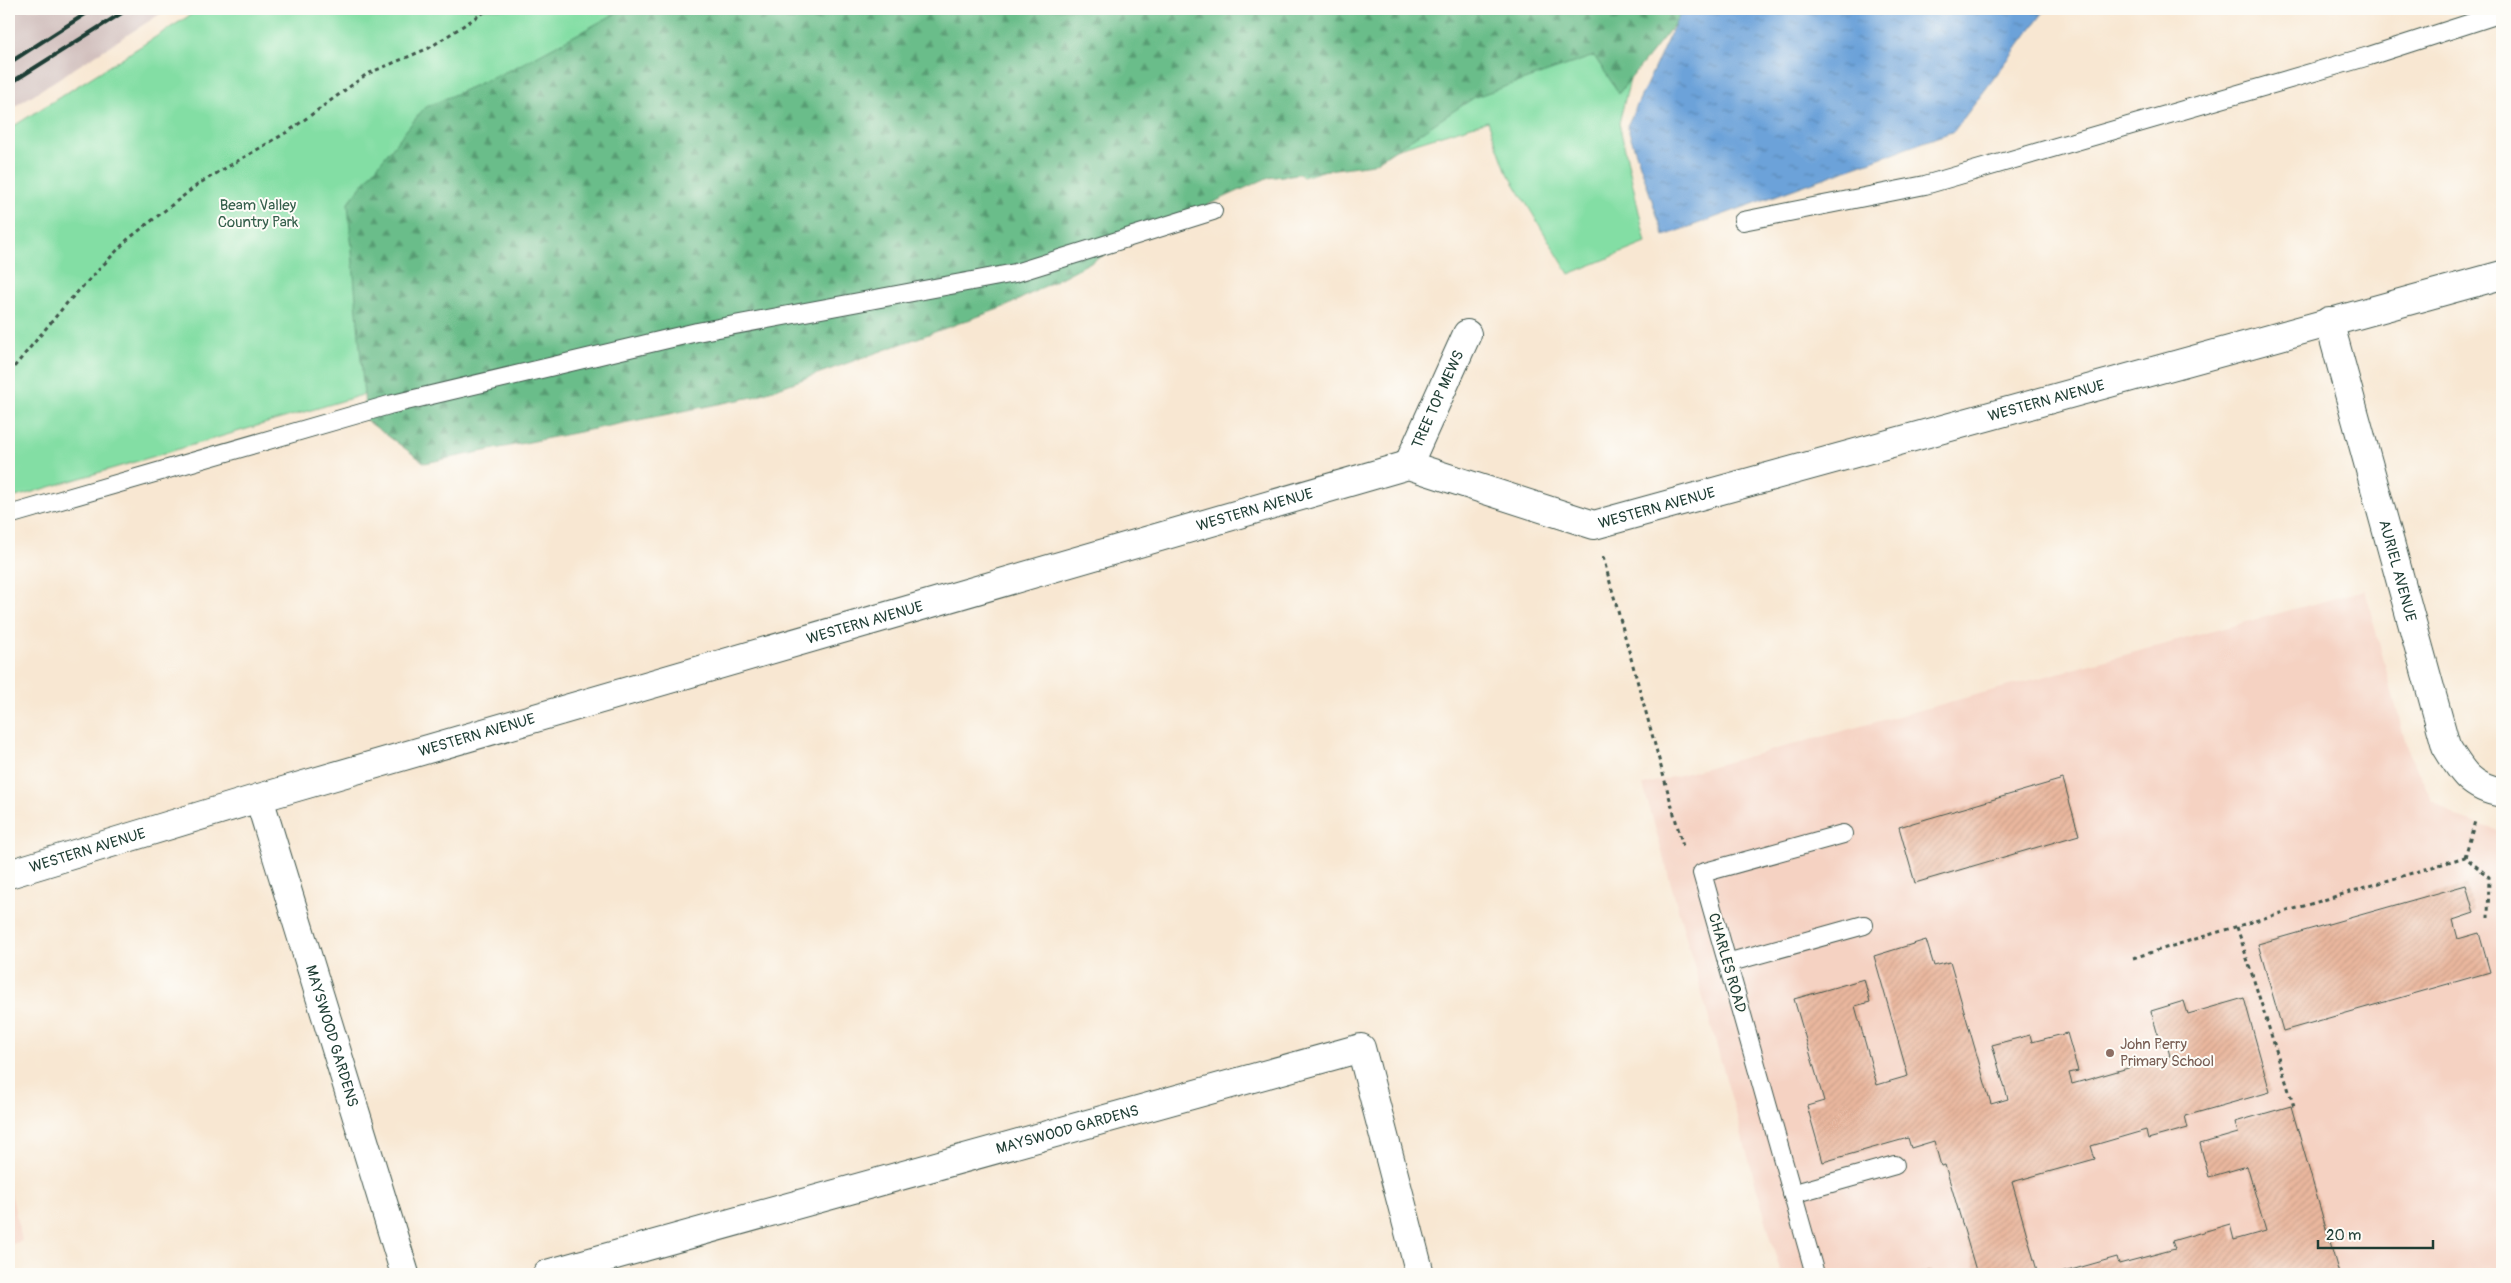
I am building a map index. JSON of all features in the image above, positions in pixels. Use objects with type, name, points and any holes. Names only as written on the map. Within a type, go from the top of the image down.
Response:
[{"type":"street","name":"WESTERN AVENUE","points":[[9,874],[259,798],[1408,465],[1594,525],[2329,321],[2502,275]]},
{"type":"street","name":"AURIEL AVENUE","points":[[2329,321],[2446,746],[2463,774],[2490,791],[2502,793]]},
{"type":"street","name":"TREE TOP MEWS","points":[[1408,465],[1467,334]]},
{"type":"street","name":"MAYSWOOD GARDENS","points":[[259,798],[405,1274]]},
{"type":"street","name":"MAYSWOOD GARDENS","points":[[547,1274],[1360,1048],[1420,1274]]},
{"type":"lane","points":[[1743,221],[1925,185],[2369,56],[2502,13]]},
{"type":"lane","points":[[9,515],[389,404],[697,332],[1015,273],[1214,212]]},
{"type":"lane","name":"CHARLES ROAD","points":[[1815,1274],[1702,873],[1843,834]]},
{"type":"lane","points":[[1727,963],[1864,925]]},
{"type":"lane","points":[[1792,1194],[1895,1166]]},
{"type":"path","points":[[9,373],[67,303],[127,240],[200,183],[289,131],[366,74],[429,48],[489,9]]},
{"type":"path","points":[[2465,857],[2476,817]]},
{"type":"path","points":[[2465,857],[2490,877],[2488,918]]},
{"type":"path","points":[[2133,958],[2465,857]]},
{"type":"path","points":[[2238,927],[2295,1110]]},
{"type":"shaded area","points":[[9,9],[168,9],[9,110]]},
{"type":"shaded area","name":"John Perry Primary School","points":[[2365,590],[2407,748],[2432,800],[2456,817],[2502,832],[2502,1274],[1781,1274],[1643,785]]},
{"type":"shaded area","points":[[9,1185],[22,1241],[9,1245]]},
{"type":"green space","name":"Beam Valley Country Park","points":[[200,9],[1648,9],[1619,123],[1646,243],[1569,274],[1506,170],[1488,121],[1303,177],[1276,154],[386,388],[9,499],[9,129]]},
{"type":"green space","points":[[624,9],[1684,9],[1677,21],[1619,93],[1594,56],[1475,97],[1373,164],[1267,178],[1148,232],[1007,306],[753,397],[425,463],[366,420],[348,203],[424,108],[514,68]]},
{"type":"water","points":[[1682,9],[2046,9],[1954,131],[1664,236],[1627,126]]},
{"type":"building","points":[[2063,779],[2079,835],[1915,883],[1899,827]]},
{"type":"building","points":[[2466,885],[2474,913],[2453,920],[2458,939],[2479,933],[2490,972],[2283,1031],[2258,944]]},
{"type":"building","points":[[1926,940],[1934,966],[1950,962],[1991,1104],[2008,1099],[1992,1045],[2030,1035],[2032,1042],[2067,1033],[2078,1071],[2069,1073],[2072,1084],[2170,1056],[2167,1045],[2161,1046],[2151,1011],[2184,1001],[2188,1014],[2244,998],[2270,1092],[2185,1116],[2188,1128],[2148,1139],[2146,1130],[2091,1146],[2095,1159],[2012,1182],[2038,1274],[1977,1274],[1945,1165],[1941,1166],[1934,1141],[1911,1148],[1908,1138],[1823,1162],[1807,1106],[1824,1101],[1794,999],[1864,979],[1870,1002],[1855,1006],[1877,1085],[1908,1076],[1874,956]]},
{"type":"building","points":[[2291,1106],[2339,1274],[2057,1274],[2117,1257],[2119,1264],[2175,1249],[2172,1241],[2230,1224],[2234,1240],[2266,1231],[2247,1166],[2209,1177],[2200,1144],[2238,1133],[2235,1122]]},
{"type":"building","points":[[1930,1270],[1932,1274],[1919,1274]]},
{"type":"railway","points":[[9,63],[93,9]]},
{"type":"railway","points":[[9,84],[128,9]]},
{"type":"place","name":"John Perry Primary School","points":[[2110,1053]]}]
